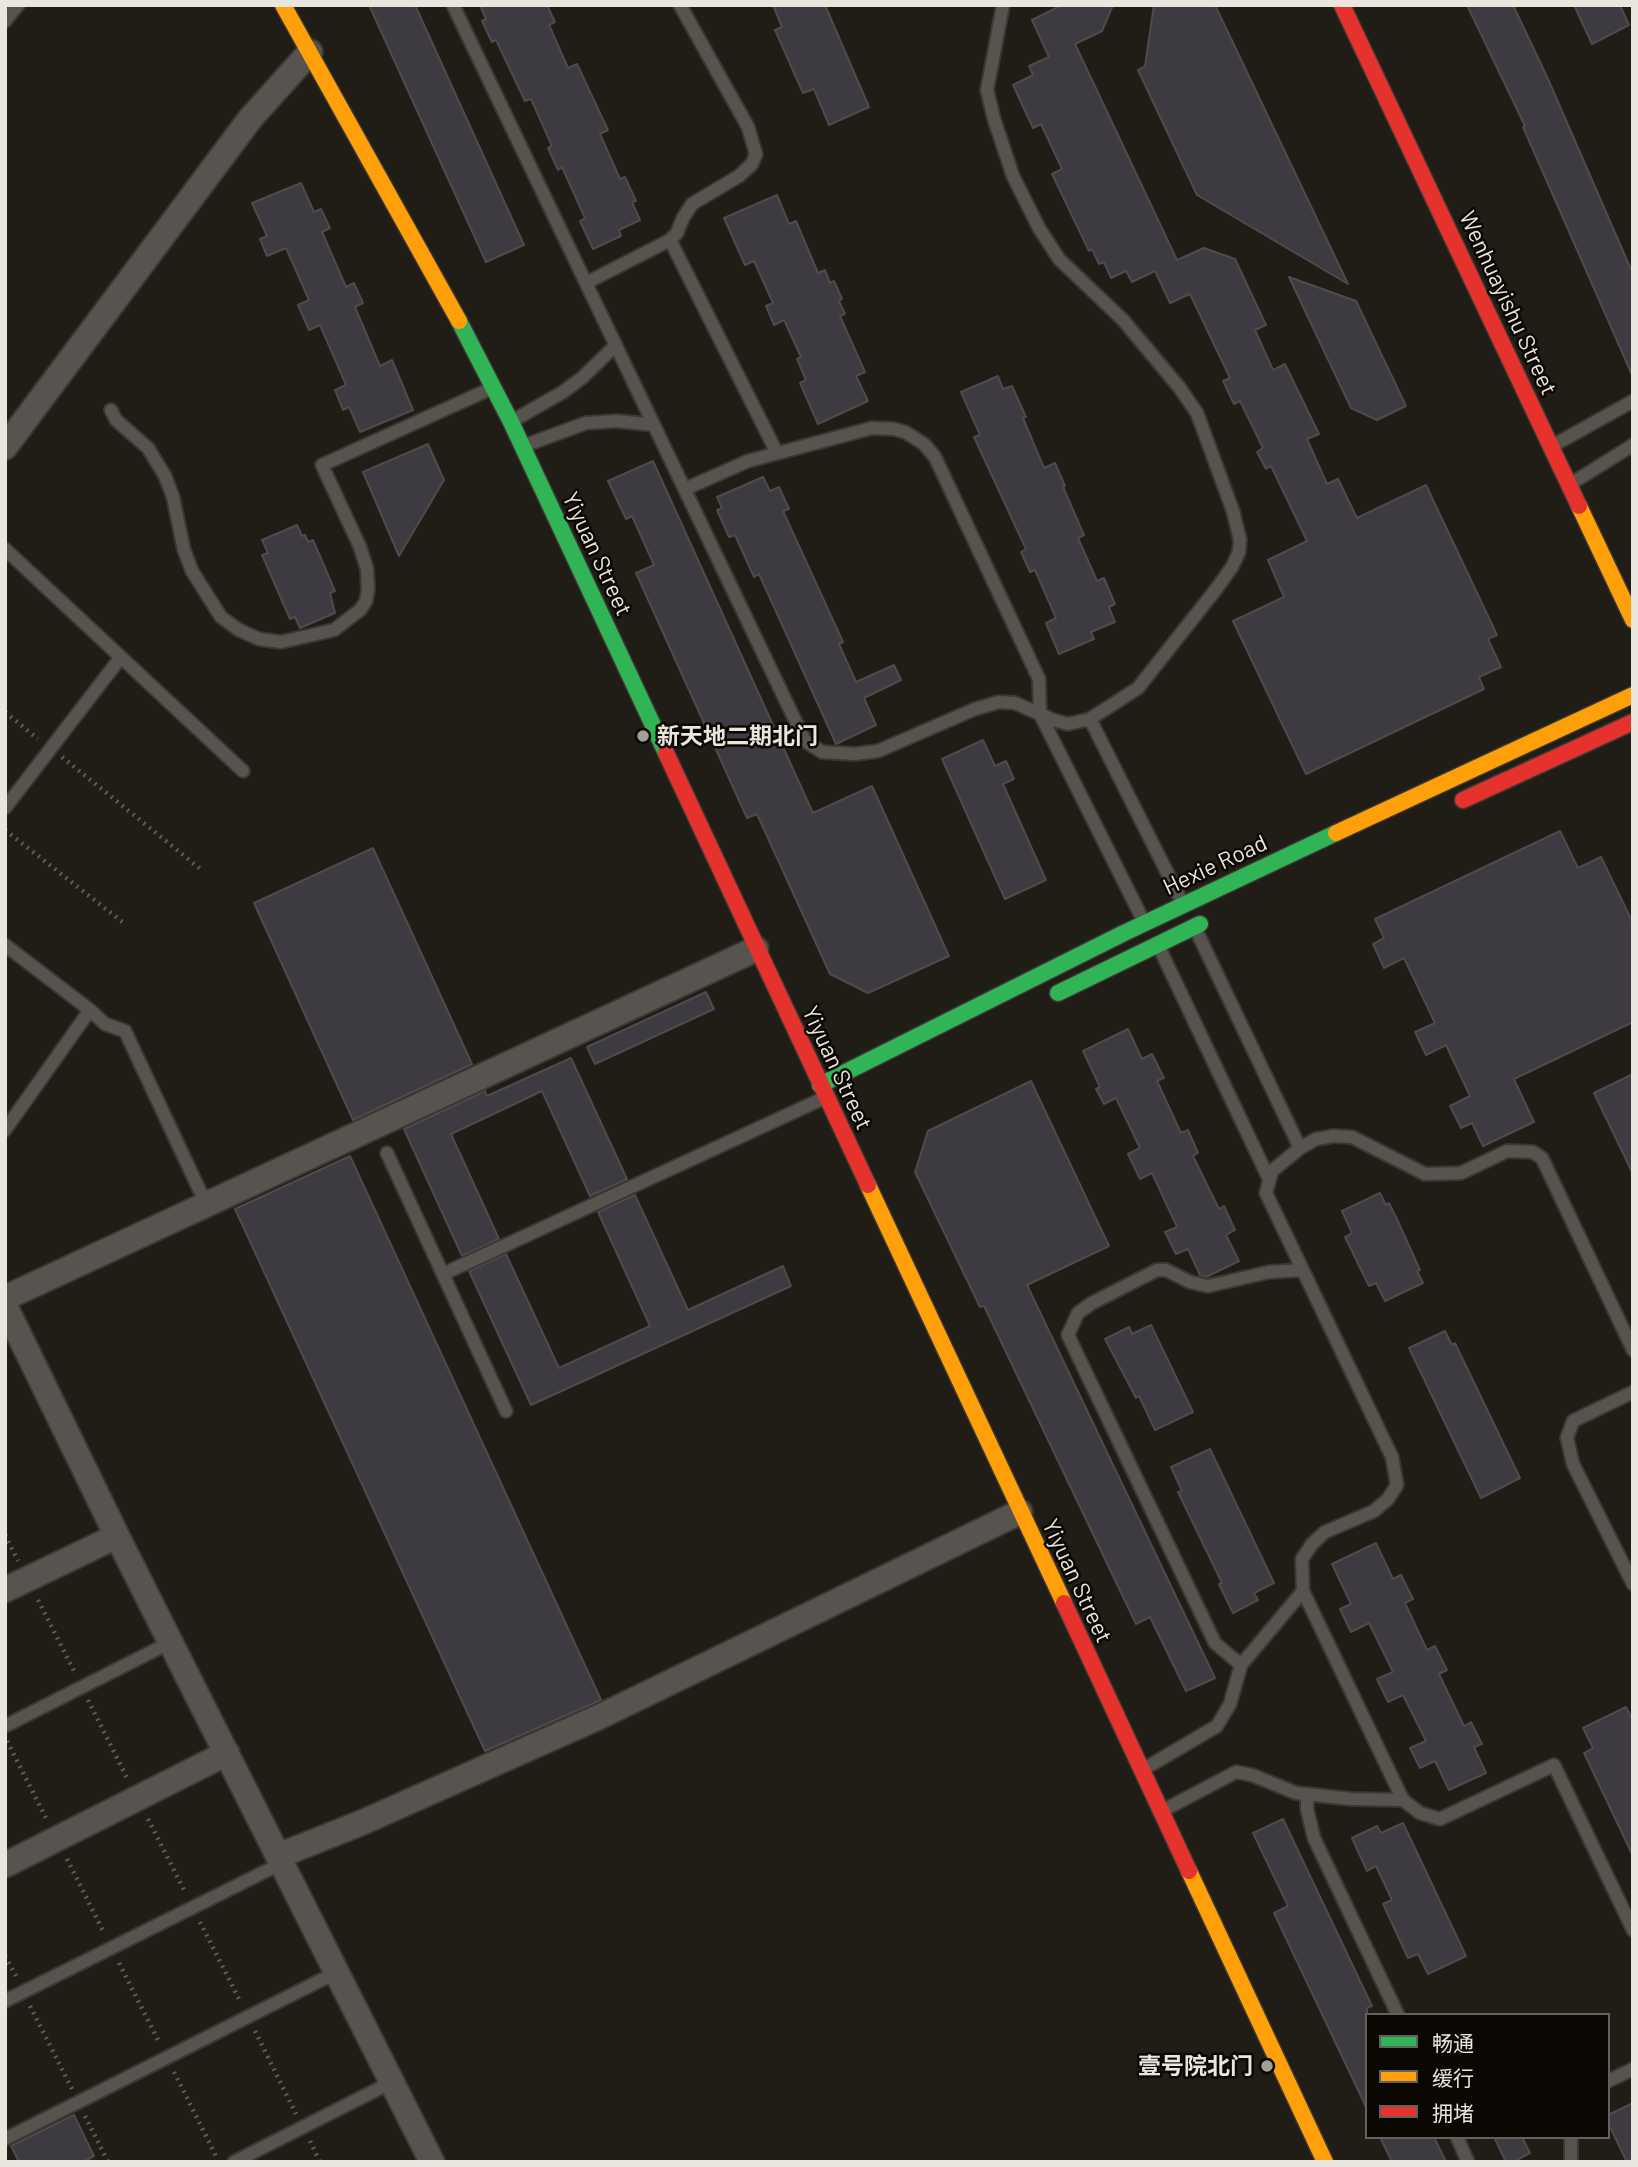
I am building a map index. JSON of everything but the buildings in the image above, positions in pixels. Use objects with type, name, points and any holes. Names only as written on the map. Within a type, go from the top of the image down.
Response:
[{"type":"street","name":"Yiyuan Street","points":[[283,5],[451,306],[510,422],[756,949],[829,1098],[1325,2162]]},
{"type":"street","name":"Wenhuayishu Street","points":[[1342,5],[1633,620]]},
{"type":"street","points":[[5,447],[250,119],[310,52]]},
{"type":"street","name":"Hexie Road","points":[[829,1098],[1145,923],[1633,695]]},
{"type":"street","points":[[1444,809],[1633,722]]},
{"type":"street","name":"Hexie Road","points":[[1041,1001],[1219,915]]},
{"type":"street","points":[[5,1298],[756,949]]},
{"type":"street","points":[[5,1306],[117,1536],[432,2162]]},
{"type":"street","points":[[280,1860],[599,1717],[1020,1512]]},
{"type":"street","points":[[5,1590],[117,1536]]},
{"type":"street","points":[[5,1865],[227,1753]]},
{"type":"lane","points":[[5,21],[18,5]]},
{"type":"lane","points":[[453,5],[805,741],[822,752],[855,754],[878,751],[975,709],[999,702],[1015,703],[1068,724],[1090,719],[1138,688],[1232,567],[1239,552],[1240,540],[1233,511],[1197,414],[1179,387],[1123,320],[1059,259],[1039,228],[1013,176],[987,90],[1003,5]]},
{"type":"lane","points":[[586,283],[670,240],[677,233],[692,204],[739,176],[752,164],[756,154],[748,127],[680,5]]},
{"type":"lane","points":[[670,240],[778,453]]},
{"type":"lane","points":[[510,422],[563,392],[583,377],[615,345]]},
{"type":"lane","points":[[111,410],[116,420],[148,448],[165,476],[192,571],[221,617],[239,630],[259,639],[281,642],[334,630],[360,610],[366,601],[367,569],[360,547],[322,465],[493,388]]},
{"type":"lane","points":[[1551,447],[1633,401]]},
{"type":"lane","points":[[522,447],[586,423],[617,421],[654,425]]},
{"type":"lane","points":[[685,489],[748,461],[883,427],[905,432],[924,444],[935,457],[1040,679],[1040,714],[1145,923]]},
{"type":"lane","points":[[1569,485],[1633,445]]},
{"type":"lane","points":[[5,549],[243,771]]},
{"type":"lane","points":[[5,808],[121,657]]},
{"type":"lane","points":[[1090,719],[1184,905]]},
{"type":"lane","points":[[1194,927],[1300,1148]]},
{"type":"lane","points":[[1157,945],[1269,1179]]},
{"type":"lane","points":[[5,946],[105,1024],[125,1031],[206,1204]]},
{"type":"lane","points":[[5,1130],[90,1010]]},
{"type":"lane","points":[[443,1274],[829,1098]]},
{"type":"lane","points":[[1633,1350],[1542,1158],[1534,1152],[1507,1151],[1461,1173],[1425,1174],[1408,1168],[1352,1137],[1316,1139],[1300,1148],[1272,1171],[1266,1193],[1392,1457],[1397,1485],[1388,1499],[1374,1511],[1325,1532],[1312,1544],[1302,1559],[1303,1591],[1403,1800],[1420,1813],[1440,1819],[1554,1765],[1633,1930]]},
{"type":"lane","points":[[387,1153],[506,1411]]},
{"type":"lane","points":[[1241,1665],[1215,1643],[1068,1335],[1078,1314],[1092,1303],[1157,1270],[1166,1270],[1191,1282],[1208,1286],[1269,1272],[1302,1270]]},
{"type":"lane","points":[[1633,1392],[1573,1421],[1567,1438],[1573,1464],[1633,1584]]},
{"type":"lane","points":[[1141,1770],[1217,1726],[1230,1704],[1241,1665],[1303,1591]]},
{"type":"lane","points":[[5,1726],[170,1642]]},
{"type":"lane","points":[[1160,1812],[1236,1772],[1307,1795],[1403,1800]]},
{"type":"lane","points":[[1307,1795],[1307,1809],[1314,1838],[1397,2013]]},
{"type":"lane","points":[[5,2001],[192,1908],[280,1860]]},
{"type":"lane","points":[[5,2139],[337,1972]]},
{"type":"lane","points":[[1610,2080],[1633,2070]]},
{"type":"lane","points":[[234,2162],[392,2082]]},
{"type":"lane","points":[[1458,2139],[1468,2162]]},
{"type":"lane","points":[[1571,2139],[1571,2162]]},
{"type":"path","points":[[5,712],[203,871]]},
{"type":"path","points":[[5,830],[125,924]]},
{"type":"path","points":[[5,1535],[320,2162]]},
{"type":"path","points":[[5,1956],[108,2162]]},
{"type":"traffic: fast","points":[[459,321],[511,422],[666,753]]},
{"type":"traffic: fast","points":[[820,1085],[1124,933],[1336,833]]},
{"type":"traffic: fast","points":[[1058,993],[1200,924]]},
{"type":"traffic: slow","points":[[283,5],[459,321]]},
{"type":"traffic: slow","points":[[1579,506],[1633,620]]},
{"type":"traffic: slow","points":[[1336,833],[1633,695]]},
{"type":"traffic: slow","points":[[868,1185],[1064,1603]]},
{"type":"traffic: slow","points":[[1189,1871],[1325,2162]]},
{"type":"traffic: jam","points":[[1342,5],[1579,506]]},
{"type":"traffic: jam","points":[[1463,800],[1633,722]]},
{"type":"traffic: jam","points":[[666,753],[868,1185]]},
{"type":"traffic: jam","points":[[1064,1603],[1189,1871]]},
{"type":"place","name":"新天地二期北门","points":[[643,736]]},
{"type":"place","name":"壹号院北门","points":[[1267,2066]]}]
